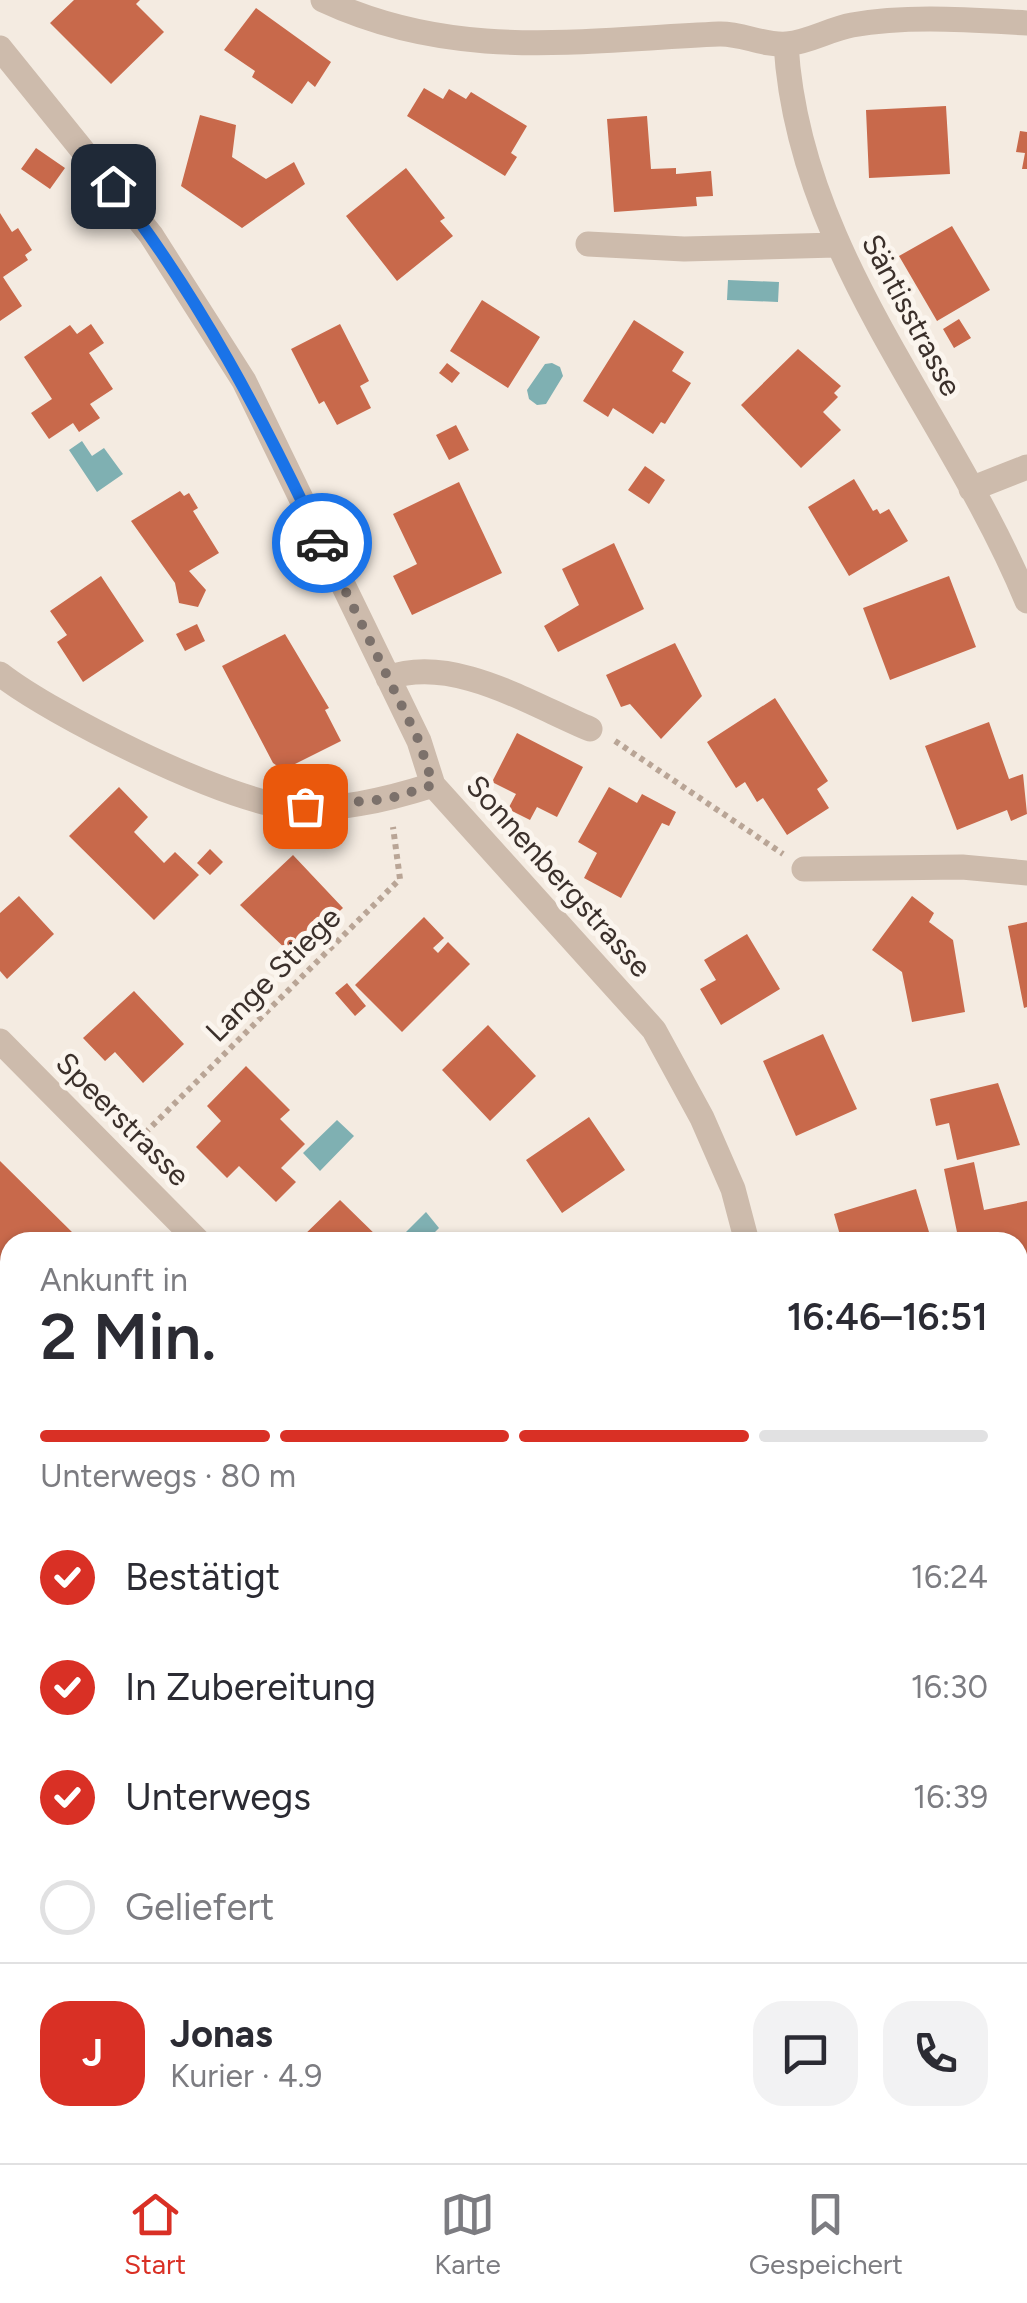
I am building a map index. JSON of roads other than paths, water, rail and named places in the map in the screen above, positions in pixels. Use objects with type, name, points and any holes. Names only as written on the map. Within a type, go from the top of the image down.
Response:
[{"type":"street","points":[[323,0],[394,26],[486,44],[541,46],[725,34],[786,44],[854,25],[971,20],[1027,23]]},
{"type":"street","name":"Säntisstrasse","points":[[786,44],[788,92],[836,245],[971,489],[1027,601]]},
{"type":"street","name":"Sonnenbergstrasse","points":[[0,48],[150,235],[244,382],[419,741],[433,785],[654,1030],[702,1118],[733,1189],[744,1232]]},
{"type":"street","points":[[588,244],[684,248],[836,245]]},
{"type":"street","points":[[971,489],[1027,468]]},
{"type":"street","points":[[388,678],[440,672],[484,685],[590,730]]},
{"type":"street","points":[[0,674],[42,702],[246,796],[283,806],[327,807],[388,799],[433,785]]},
{"type":"street","points":[[804,869],[962,867],[1027,873]]},
{"type":"street","name":"Speerstrasse","points":[[0,1041],[188,1232]]},
{"type":"water","points":[[728,280],[779,282],[778,302],[727,300]]},
{"type":"water","points":[[545,364],[560,367],[563,376],[546,404],[537,405],[529,399],[527,390]]},
{"type":"water","points":[[82,441],[92,456],[104,448],[123,474],[97,492],[69,450]]},
{"type":"water","points":[[337,1120],[354,1136],[320,1171],[303,1153]]},
{"type":"water","points":[[426,1212],[439,1228],[435,1232],[406,1232]]}]
